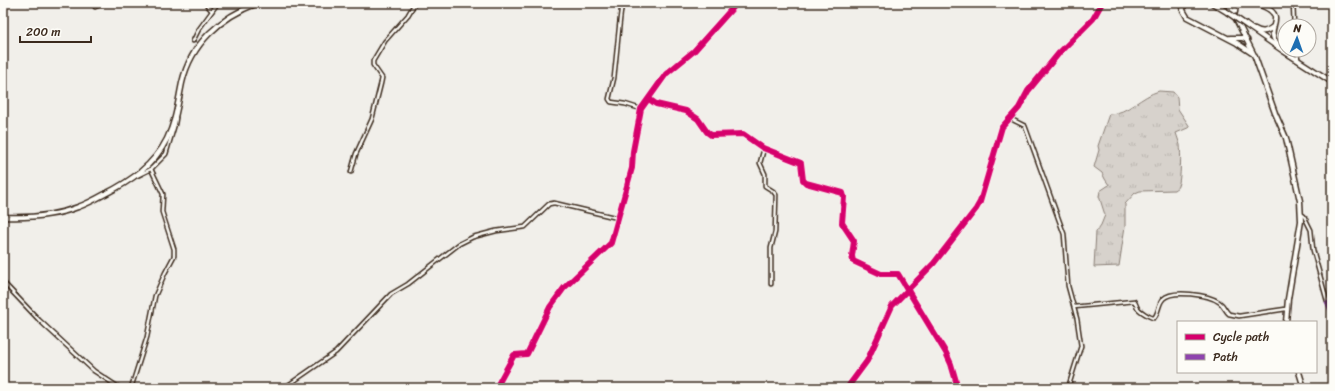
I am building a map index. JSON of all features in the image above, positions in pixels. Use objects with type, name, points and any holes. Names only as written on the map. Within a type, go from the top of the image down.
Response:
[{"type":"main road","points":[[3,217],[31,217],[74,209],[122,185],[149,165],[161,150],[167,139],[176,116],[183,78],[197,48],[208,34],[220,23],[236,13],[258,3]]},
{"type":"main road","points":[[1228,3],[1255,57],[1288,145],[1300,201],[1301,214],[1297,250],[1286,309],[1286,321]]},
{"type":"main road","points":[[1235,15],[1234,8],[1236,3]]},
{"type":"main road","points":[[1255,3],[1270,10],[1274,14],[1275,21],[1272,37],[1277,44]]},
{"type":"main road","points":[[1184,4],[1183,10],[1187,17],[1237,43],[1247,49],[1255,57]]},
{"type":"main road","points":[[1212,4],[1227,12],[1277,47]]},
{"type":"main road","points":[[1233,38],[1237,37],[1239,34],[1240,25]]},
{"type":"main road","points":[[1247,26],[1265,32],[1273,27]]},
{"type":"main road","points":[[1228,38],[1242,38],[1247,40]]},
{"type":"main road","points":[[1237,43],[1242,43],[1247,40]]},
{"type":"main road","points":[[1295,58],[1332,82]]},
{"type":"main road","points":[[1299,373],[1304,388]]},
{"type":"street","points":[[95,7],[105,3]]},
{"type":"street","points":[[206,3],[212,11]]},
{"type":"street","points":[[193,41],[198,29],[218,3]]},
{"type":"street","points":[[351,172],[356,154],[372,119],[382,78],[373,65],[373,61],[385,41],[408,15],[415,3]]},
{"type":"street","points":[[622,3],[614,78],[609,99],[611,102],[625,104],[641,109]]},
{"type":"street","points":[[496,388],[514,355],[527,354],[550,307],[564,288],[611,243],[632,168],[633,151],[641,109],[666,74],[694,51],[737,3]]},
{"type":"street","points":[[848,388],[867,361],[890,309],[934,263],[976,209],[980,202],[1000,130],[1019,108],[1028,91],[1059,53],[1093,19],[1102,3]]},
{"type":"street","points":[[1293,3],[1294,18]]},
{"type":"street","points":[[649,99],[656,104],[686,111],[698,119],[707,132],[711,135],[743,134],[764,148],[801,163],[803,180],[806,183],[843,193],[842,223],[854,241],[852,256],[853,261],[881,274],[896,274],[908,289],[946,353],[958,388]]},
{"type":"street","points":[[134,177],[151,169],[166,154],[176,124],[176,116]]},
{"type":"street","points":[[1010,118],[1025,126],[1064,234],[1068,286],[1074,307],[1081,346],[1068,388]]},
{"type":"street","points":[[764,148],[760,165],[765,174],[765,186],[776,195],[775,232],[771,248],[771,284]]},
{"type":"street","points":[[131,388],[147,337],[155,296],[174,256],[174,249],[162,212],[163,194],[151,169]]},
{"type":"street","points":[[284,388],[336,352],[391,294],[408,284],[467,239],[496,231],[525,227],[554,202],[618,218]]},
{"type":"street","points":[[1301,214],[1304,216],[1311,230],[1313,250],[1327,301]]},
{"type":"street","points":[[3,282],[39,320],[94,371],[120,388]]},
{"type":"street","points":[[1074,307],[1134,301],[1138,309],[1150,318],[1154,318],[1157,316],[1162,300],[1168,295],[1174,294],[1196,295],[1214,299],[1222,305],[1229,314],[1239,316],[1286,309]]},
{"type":"green space","points":[[1159,91],[1173,92],[1177,97],[1178,109],[1190,127],[1176,133],[1181,154],[1178,186],[1174,190],[1140,191],[1135,193],[1125,204],[1125,226],[1119,266],[1094,267],[1096,232],[1105,215],[1099,196],[1100,191],[1109,185],[1102,173],[1094,167],[1099,150],[1098,146],[1109,114],[1122,111],[1152,93]]},
{"type":"marked path","points":[[1327,301],[1332,313]]},
{"type":"cycle path","points":[[496,388],[514,355],[527,354],[550,307],[564,288],[611,243],[632,168],[633,151],[641,109],[666,74],[694,51],[737,3]]},
{"type":"cycle path","points":[[847,388],[867,361],[892,306],[934,263],[976,209],[980,202],[1002,127],[1019,108],[1028,91],[1059,53],[1093,19],[1102,3]]},
{"type":"cycle path","points":[[649,99],[656,104],[686,111],[698,119],[707,132],[711,135],[743,134],[763,148],[801,163],[803,180],[806,183],[843,193],[842,223],[854,241],[852,256],[853,261],[881,274],[898,274],[946,353],[958,388]]}]
